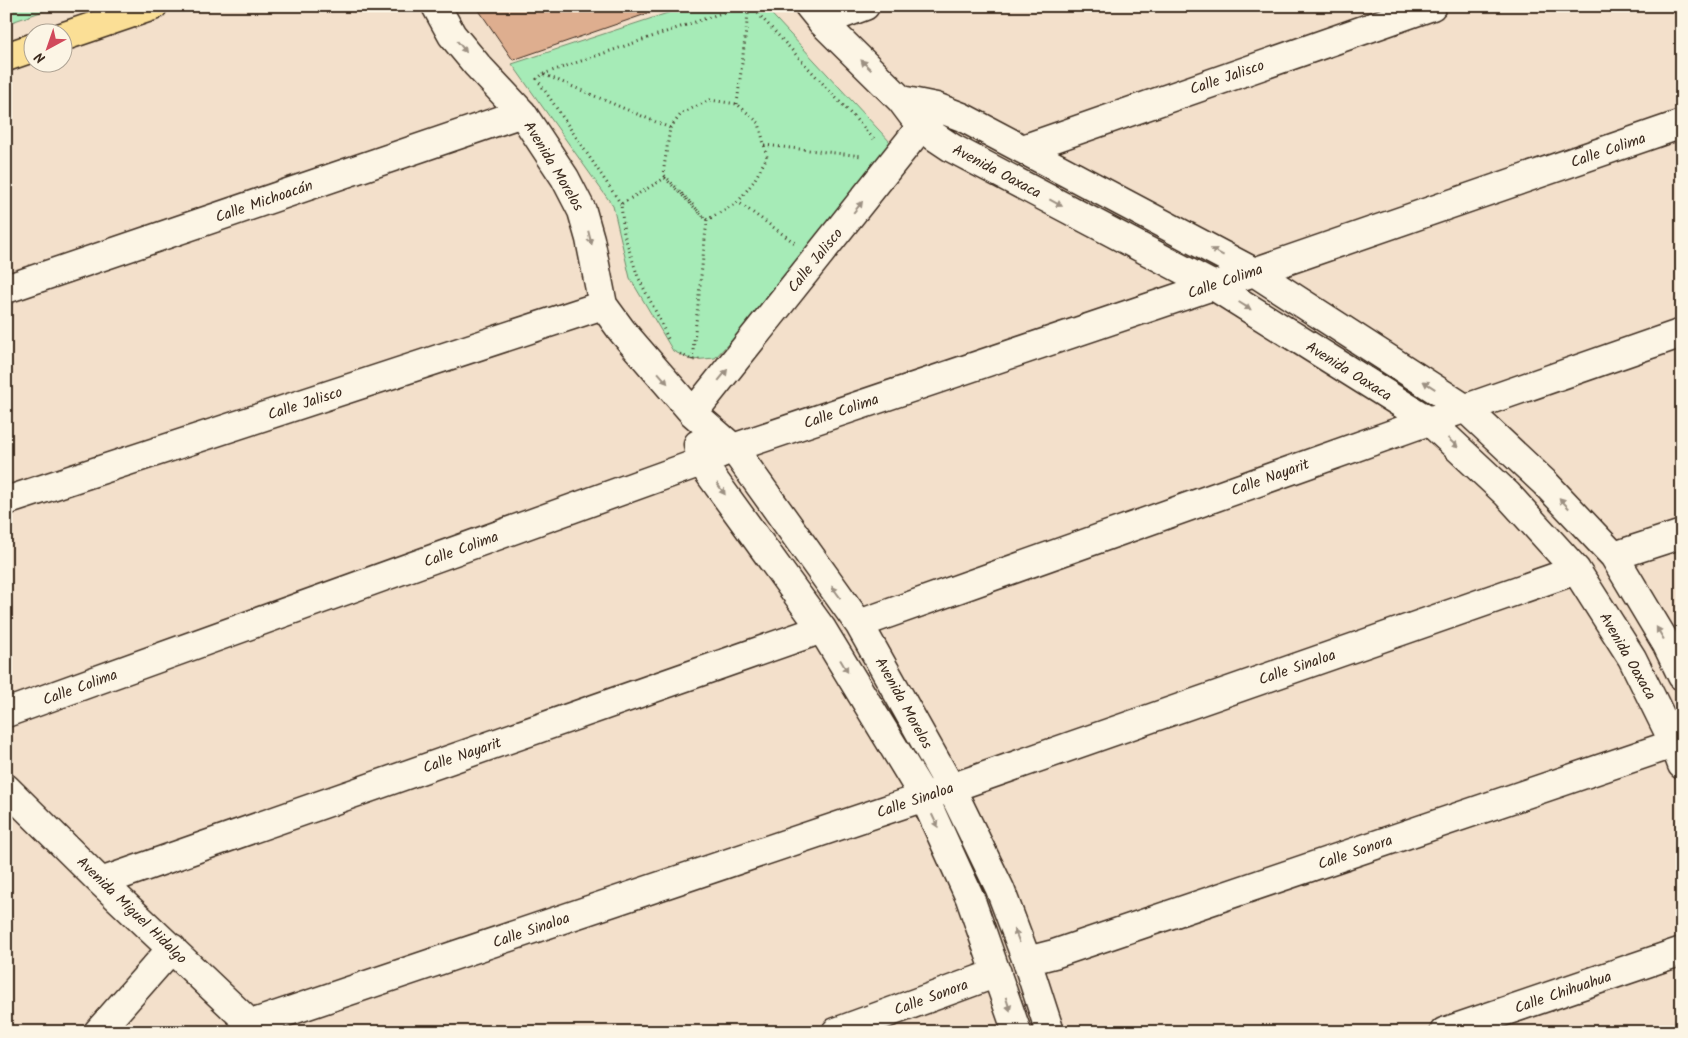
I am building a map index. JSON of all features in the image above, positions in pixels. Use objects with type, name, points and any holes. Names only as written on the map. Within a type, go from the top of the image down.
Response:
[{"type":"main road","points":[[72,34],[153,6]]},
{"type":"main road","points":[[6,57],[22,51]]},
{"type":"street","name":"Avenida Morelos","points":[[436,6],[452,35],[522,113],[565,178],[582,211],[590,239],[603,305],[622,331],[693,413],[733,448],[859,624],[951,788],[1000,889],[1027,961],[1050,1032]]},
{"type":"street","points":[[815,14],[865,6]]},
{"type":"street","name":"Calle Jalisco","points":[[1023,149],[1432,6]]},
{"type":"street","name":"Avenida Oaxaca","points":[[815,14],[901,100],[929,117],[952,148],[1212,286],[1429,421],[1507,494],[1576,570],[1632,658],[1679,750]]},
{"type":"street","name":"Calle Michoacán","points":[[6,289],[522,113]]},
{"type":"street","name":"Avenida Oaxaca","points":[[929,117],[962,117],[1254,272],[1466,409],[1545,483],[1614,556],[1666,643],[1682,676]]},
{"type":"street","name":"Calle Jalisco","points":[[693,413],[929,117]]},
{"type":"street","name":"Calle Colima","points":[[6,713],[701,462],[733,448],[1254,272],[1682,124]]},
{"type":"street","name":"Calle Jalisco","points":[[6,501],[603,305]]},
{"type":"street","name":"Calle Nayarit","points":[[859,624],[1682,333]]},
{"type":"street","name":"Avenida Morelos","points":[[693,413],[701,462],[822,629],[924,796],[970,898],[998,972],[1017,1032]]},
{"type":"street","points":[[1614,556],[1682,534]]},
{"type":"street","name":"Calle Sinaloa","points":[[252,1029],[1576,570]]},
{"type":"street","name":"Calle Nayarit","points":[[101,882],[822,629]]},
{"type":"street","name":"Calle Sonora","points":[[1027,961],[1054,954],[1679,750]]},
{"type":"street","name":"Avenida Miguel Hidalgo","points":[[6,788],[101,882],[172,948],[252,1029]]},
{"type":"street","points":[[98,1032],[172,948]]},
{"type":"street","name":"Calle Chihuahua","points":[[1444,1032],[1682,952]]},
{"type":"street","name":"Calle Sonora","points":[[836,1032],[998,972]]},
{"type":"path","points":[[669,342],[638,277],[624,234],[621,204],[537,79],[543,74],[742,6]]},
{"type":"path","points":[[738,104],[750,6]]},
{"type":"path","points":[[750,6],[879,145]]},
{"type":"path","points":[[543,74],[670,128]]},
{"type":"path","points":[[692,360],[707,220],[663,174],[670,128],[682,113],[710,100],[738,104],[759,124],[768,156],[754,181],[738,202],[707,220]]},
{"type":"path","points":[[764,145],[862,156]]},
{"type":"path","points":[[621,204],[665,178],[707,220]]},
{"type":"path","points":[[738,202],[797,245]]},
{"type":"path","points":[[673,351],[692,360],[707,358]]},
{"type":"green space","points":[[6,6],[58,6],[6,24]]},
{"type":"green space","points":[[689,6],[764,6],[904,157],[715,358],[692,360],[673,351],[630,278],[613,206],[512,64]]},
{"type":"building","points":[[476,6],[669,6],[513,60]]}]
